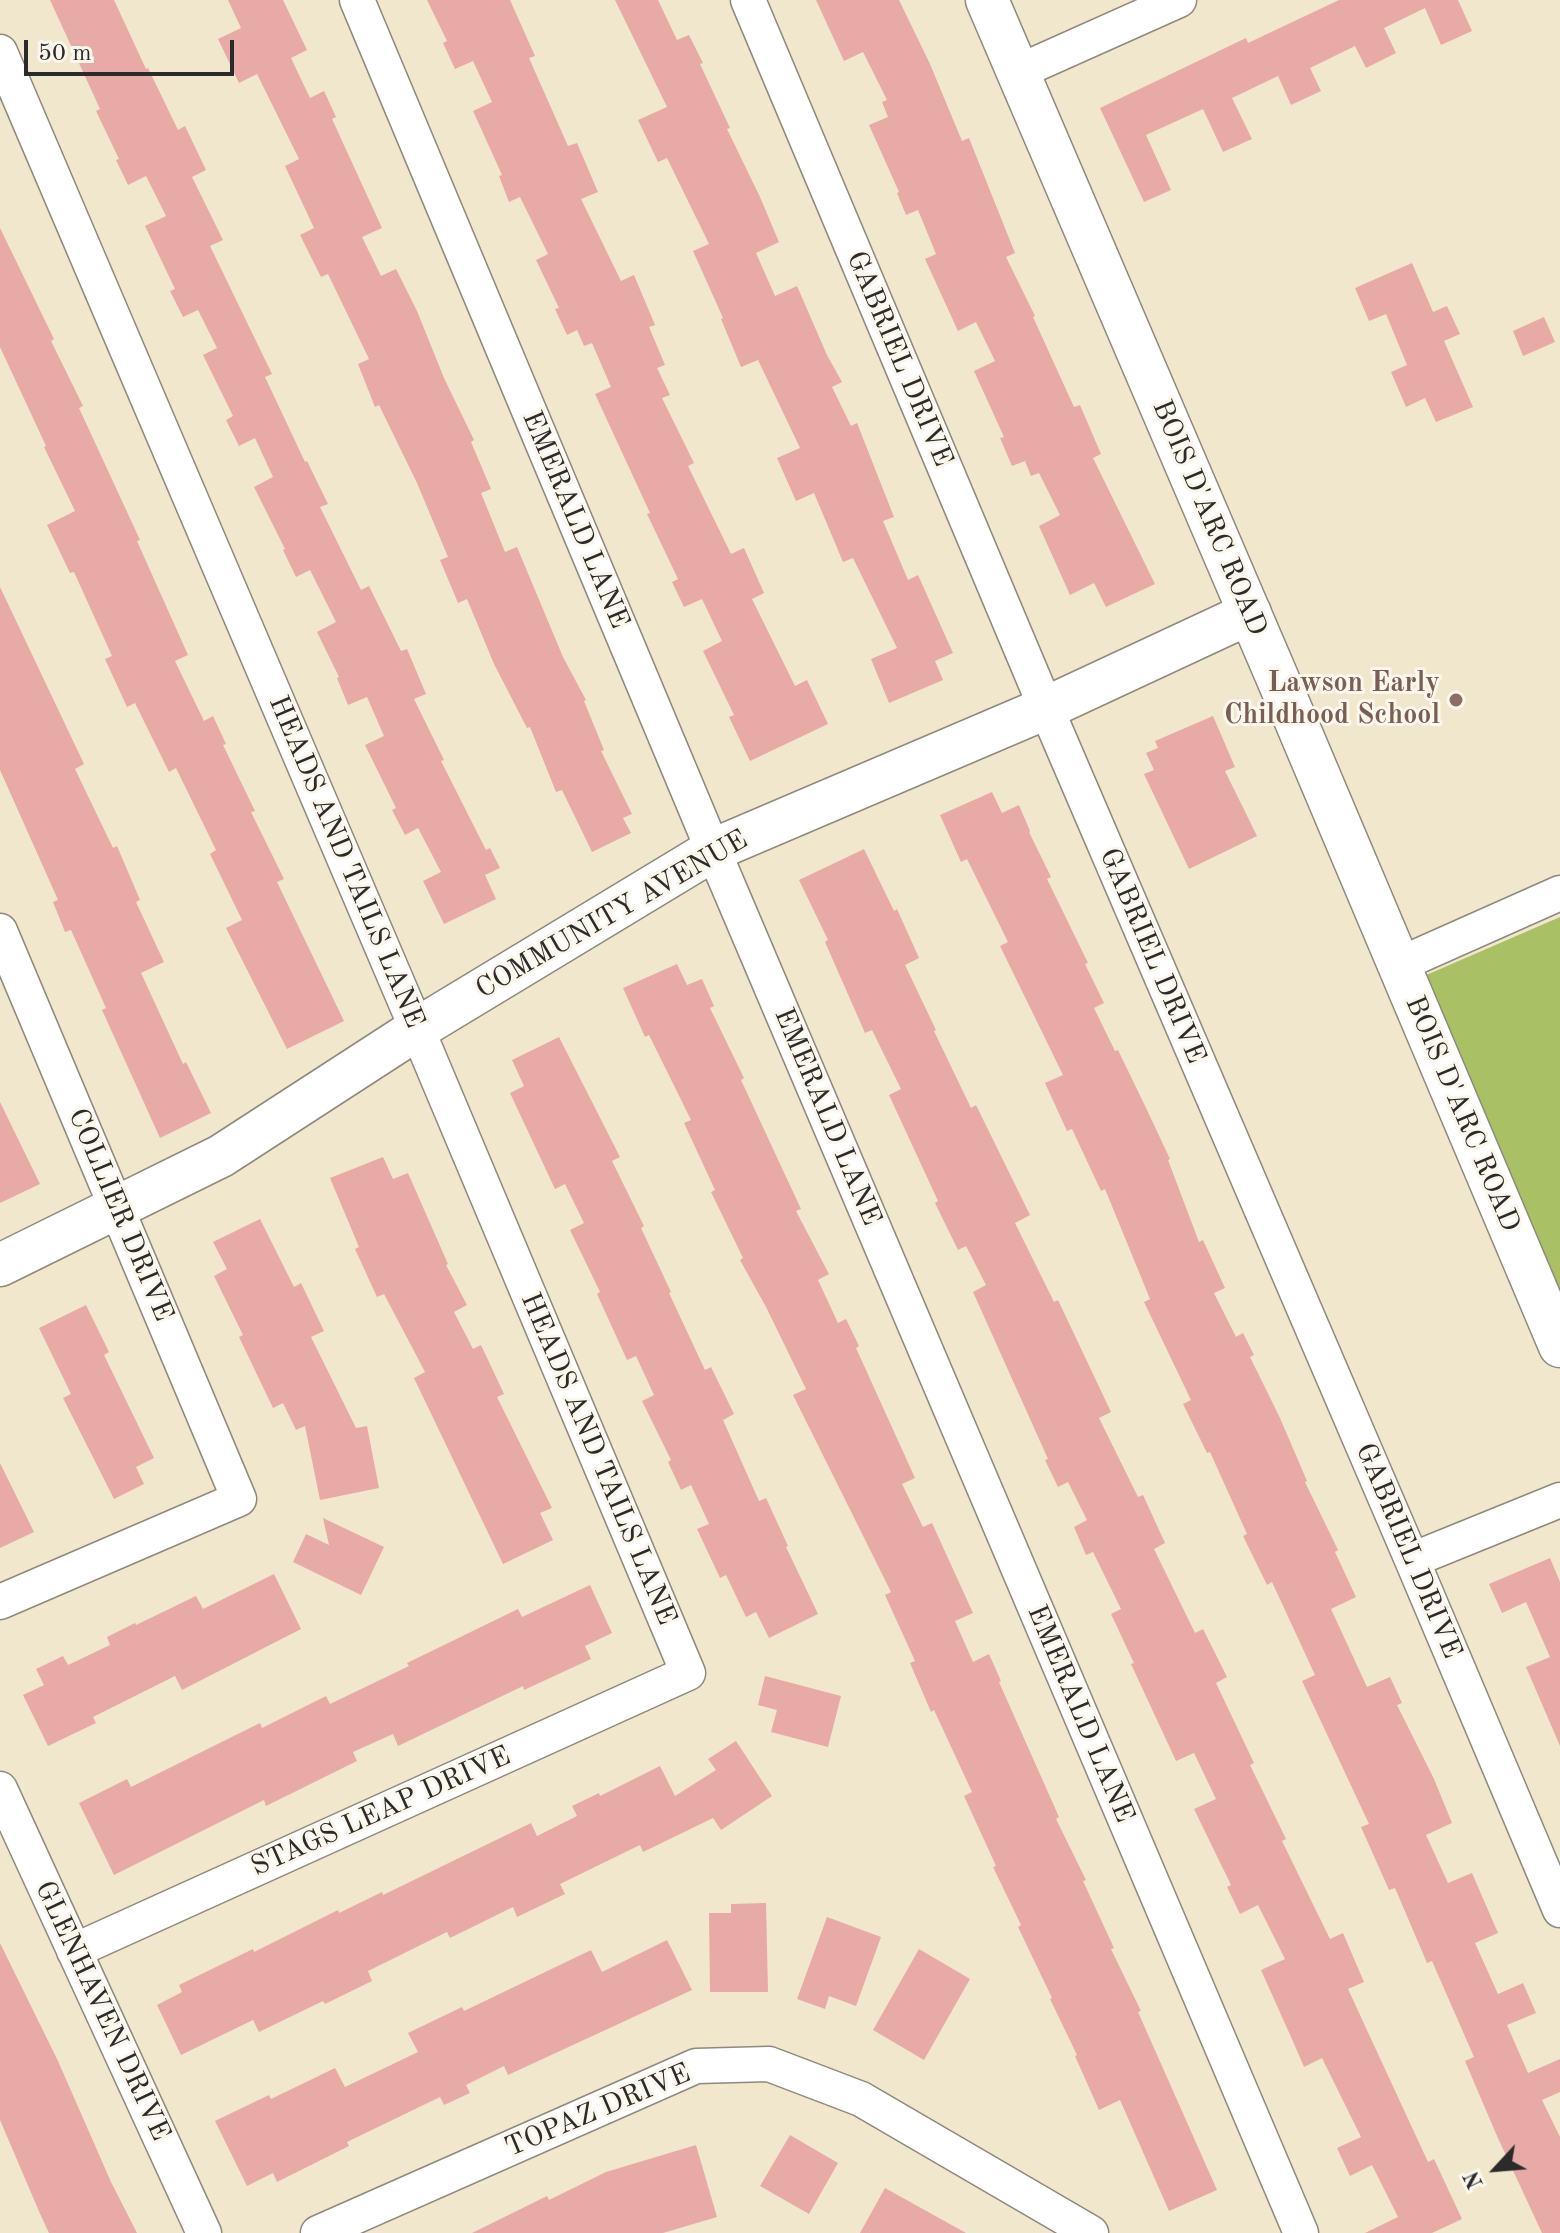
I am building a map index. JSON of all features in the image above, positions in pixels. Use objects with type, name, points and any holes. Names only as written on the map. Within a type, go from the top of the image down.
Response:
[{"type":"street","name":"EMERALD LANE","points":[[357,0],[713,850],[1301,2233]]},
{"type":"street","name":"GABRIEL DRIVE","points":[[748,0],[1046,708],[1560,1910]]},
{"type":"street","name":"BOIS D'ARC ROAD","points":[[987,0],[1560,1346]]},
{"type":"street","points":[[1018,72],[1179,0]]},
{"type":"street","name":"HEADS AND TAILS LANE","points":[[0,52],[688,1673]]},
{"type":"street","name":"COMMUNITY AVENUE","points":[[0,1265],[221,1156],[417,1029],[713,850],[1046,708],[1250,613]]},
{"type":"street","points":[[1398,965],[1560,893]]},
{"type":"street","name":"COLLIER DRIVE","points":[[0,931],[239,1499],[0,1602]]},
{"type":"street","points":[[1412,1560],[1560,1500]]},
{"type":"street","name":"STAGS LEAP DRIVE","points":[[74,1951],[688,1673]]},
{"type":"street","name":"GLENHAVEN DRIVE","points":[[0,1789],[204,2233]]},
{"type":"street","name":"TOPAZ DRIVE","points":[[318,2233],[696,2066],[769,2064],[861,2099],[1091,2233]]},
{"type":"green space","points":[[1560,917],[1560,1291],[1424,976]]},
{"type":"building","points":[[50,0],[114,0],[178,130],[185,126],[206,170],[192,177],[223,240],[210,246],[272,374],[265,377],[328,504],[320,507],[361,590],[369,586],[401,651],[407,649],[426,694],[414,699],[486,850],[490,848],[500,868],[485,875],[496,899],[444,924],[423,881],[441,872],[418,828],[405,835],[392,810],[396,808],[365,745],[384,736],[367,697],[348,705],[339,677],[317,632],[336,622],[310,570],[296,577],[254,487],[273,477],[255,438],[239,446],[226,420],[233,416],[203,355],[217,348],[198,310],[183,317],[170,291],[175,289],[145,226],[166,216],[146,176],[128,185],[96,111],[100,109]]},
{"type":"building","points":[[228,0],[283,0],[307,50],[291,58],[310,98],[324,91],[336,117],[332,119],[382,228],[362,237],[381,276],[396,269],[417,311],[474,440],[471,442],[491,489],[481,493],[505,552],[517,547],[563,657],[586,700],[604,750],[601,751],[632,814],[623,818],[631,833],[592,852],[562,790],[556,792],[530,727],[527,728],[494,664],[467,599],[458,603],[440,560],[448,557],[417,483],[379,405],[375,407],[358,364],[369,359],[328,274],[321,277],[300,235],[314,228],[285,166],[299,159],[257,74],[239,83],[218,39],[241,28]]},
{"type":"building","points":[[427,0],[510,0],[535,56],[529,58],[568,146],[577,143],[598,192],[581,199],[621,281],[634,275],[655,325],[649,327],[665,365],[657,368],[670,395],[662,398],[694,463],[688,466],[731,554],[744,548],[764,593],[752,599],[795,686],[807,680],[828,724],[750,761],[729,717],[734,715],[703,651],[722,641],[702,599],[684,607],[672,582],[678,579],[595,394],[611,387],[592,343],[584,346],[577,330],[567,335],[555,309],[559,308],[536,260],[548,254],[520,197],[509,202],[499,176],[502,175],[473,111],[492,102],[473,61],[455,69],[443,43],[447,41]]},
{"type":"building","points":[[615,0],[658,0],[677,40],[689,35],[703,63],[700,64],[730,128],[727,129],[779,242],[756,253],[775,296],[797,286],[842,382],[832,387],[851,426],[857,423],[894,517],[883,521],[908,580],[918,575],[953,653],[935,661],[943,680],[889,703],[871,659],[897,648],[853,558],[843,562],[814,493],[796,501],[777,458],[800,448],[758,360],[741,367],[693,251],[709,244],[667,158],[658,162],[638,120],[667,107]]},
{"type":"building","points":[[816,0],[899,0],[962,141],[969,138],[1015,253],[1006,257],[1074,407],[1080,405],[1101,454],[1093,458],[1155,584],[1106,607],[1094,583],[1070,595],[1039,526],[1060,515],[1039,473],[1031,476],[1025,461],[1012,466],[1000,438],[1004,437],[974,371],[995,361],[976,322],[958,331],[925,259],[936,254],[918,210],[906,215],[869,125],[888,117],[882,102],[887,100],[863,52],[844,61]]},
{"type":"building","points":[[1339,0],[1458,0],[1472,31],[1441,45],[1425,8],[1384,28],[1396,53],[1366,68],[1355,46],[1310,68],[1321,91],[1291,105],[1278,76],[1232,98],[1252,139],[1223,152],[1203,109],[1146,135],[1171,190],[1144,202],[1100,108],[1246,38],[1248,43]]},
{"type":"building","points":[[0,228],[54,339],[51,341],[83,406],[79,408],[140,540],[137,541],[188,655],[175,661],[204,721],[213,716],[226,744],[223,745],[255,811],[251,812],[284,879],[277,882],[344,1021],[287,1049],[226,928],[242,920],[210,854],[216,850],[176,768],[169,772],[135,703],[127,707],[105,659],[112,656],[74,572],[70,573],[47,525],[75,511],[0,347]]},
{"type":"building","points":[[1412,263],[1433,312],[1447,306],[1460,334],[1444,341],[1473,407],[1436,422],[1425,398],[1406,407],[1391,372],[1407,365],[1386,314],[1369,321],[1355,288]]},
{"type":"building","points":[[1544,317],[1555,342],[1523,356],[1513,331]]},
{"type":"building","points":[[0,587],[84,764],[75,769],[113,848],[117,846],[140,900],[136,902],[164,962],[141,973],[183,1064],[186,1062],[211,1113],[160,1138],[102,1010],[106,1008],[71,930],[65,932],[53,902],[58,900],[0,770]]},
{"type":"building","points":[[1213,716],[1235,767],[1225,771],[1257,836],[1189,869],[1144,774],[1154,770],[1146,753],[1158,748],[1155,741]]},
{"type":"building","points":[[992,792],[1002,813],[1019,805],[1051,877],[1047,879],[1104,1003],[1094,1008],[1115,1051],[1118,1050],[1170,1159],[1199,1242],[1203,1240],[1225,1288],[1214,1293],[1236,1337],[1243,1333],[1254,1355],[1250,1357],[1338,1550],[1335,1552],[1356,1597],[1331,1609],[1367,1687],[1390,1677],[1402,1703],[1397,1705],[1434,1779],[1452,1823],[1426,1835],[1448,1883],[1472,1873],[1498,1933],[1475,1943],[1498,1994],[1523,1983],[1536,2013],[1507,2025],[1528,2073],[1560,2059],[1560,2092],[1542,2100],[1560,2137],[1560,2233],[1542,2233],[1497,2136],[1465,2061],[1474,2057],[1432,1961],[1427,1963],[1395,1888],[1389,1890],[1361,1827],[1369,1824],[1302,1681],[1315,1675],[1272,1582],[1267,1585],[1243,1536],[1247,1534],[1210,1452],[1207,1453],[1183,1404],[1191,1400],[1144,1302],[1150,1299],[1105,1189],[1101,1191],[1072,1129],[1067,1131],[1045,1083],[1063,1075],[1000,946],[1008,942],[967,859],[961,862],[940,815]]},
{"type":"building","points":[[864,849],[894,911],[897,909],[919,958],[905,965],[934,1031],[971,1108],[976,1105],[1030,1215],[1015,1223],[1054,1302],[1058,1300],[1111,1412],[1099,1418],[1138,1497],[1143,1495],[1165,1543],[1154,1549],[1195,1633],[1203,1629],[1227,1677],[1216,1683],[1254,1763],[1250,1765],[1286,1839],[1282,1841],[1330,1939],[1343,1933],[1364,1982],[1348,1989],[1428,2162],[1434,2159],[1462,2219],[1432,2233],[1365,2233],[1398,2217],[1372,2165],[1350,2176],[1337,2148],[1361,2137],[1322,2058],[1304,2067],[1261,1970],[1285,1959],[1258,1905],[1240,1914],[1227,1887],[1231,1885],[1194,1809],[1216,1799],[1194,1753],[1176,1761],[1131,1664],[1134,1663],[1111,1614],[1121,1609],[1093,1552],[1086,1555],[1074,1527],[1087,1520],[1068,1482],[1058,1487],[1045,1460],[1048,1459],[973,1292],[986,1285],[966,1246],[958,1250],[935,1203],[938,1201],[889,1095],[901,1089],[872,1030],[865,1033],[825,942],[828,940],[799,880]]},
{"type":"building","points":[[677,964],[687,985],[702,979],[714,1006],[710,1008],[801,1209],[796,1211],[829,1274],[818,1280],[838,1323],[846,1319],[915,1478],[902,1484],[923,1527],[932,1523],[973,1613],[955,1621],[973,1662],[989,1654],[1059,1817],[1056,1819],[1086,1880],[1083,1881],[1114,1948],[1111,1949],[1141,2011],[1138,2012],[1217,2190],[1169,2211],[1120,2100],[1099,2110],[964,1796],[972,1792],[910,1663],[915,1661],[885,1595],[891,1592],[793,1395],[806,1389],[740,1260],[743,1258],[711,1192],[715,1190],[684,1123],[691,1120],[649,1035],[645,1037],[623,988]]},
{"type":"building","points":[[559,1037],[620,1157],[612,1161],[644,1226],[641,1228],[669,1293],[705,1370],[711,1367],[734,1414],[723,1420],[759,1501],[766,1498],[818,1614],[769,1638],[756,1612],[746,1617],[726,1575],[720,1578],[697,1529],[709,1524],[691,1485],[681,1490],[668,1462],[671,1460],[642,1401],[654,1395],[636,1356],[627,1360],[597,1294],[600,1292],[570,1230],[584,1223],[565,1184],[555,1189],[510,1093],[524,1086],[512,1060]]},
{"type":"building","points":[[0,1102],[40,1184],[0,1203]]},
{"type":"building","points":[[383,1157],[393,1179],[408,1173],[446,1265],[467,1305],[454,1312],[473,1349],[481,1345],[504,1394],[497,1397],[552,1508],[540,1513],[553,1540],[503,1564],[414,1378],[425,1372],[384,1294],[377,1297],[355,1249],[359,1247],[330,1178]]},
{"type":"building","points":[[260,1219],[294,1287],[301,1283],[324,1331],[311,1337],[356,1428],[367,1426],[379,1488],[320,1500],[305,1426],[296,1430],[283,1403],[273,1408],[239,1337],[243,1335],[214,1276],[227,1269],[213,1242]]},
{"type":"building","points":[[86,1305],[109,1352],[104,1355],[154,1458],[136,1467],[144,1484],[114,1499],[63,1398],[71,1394],[39,1328]]},
{"type":"building","points":[[0,1463],[34,1532],[0,1548]]},
{"type":"building","points":[[323,1518],[384,1547],[361,1595],[293,1562],[306,1534],[329,1545]]},
{"type":"building","points":[[1550,1558],[1560,1582],[1560,1746],[1526,1667],[1550,1657],[1526,1602],[1502,1613],[1489,1584]]},
{"type":"building","points":[[274,1574],[301,1629],[182,1690],[175,1676],[93,1717],[96,1723],[48,1746],[23,1695],[44,1685],[36,1669],[63,1656],[68,1665],[110,1645],[107,1637],[196,1596],[203,1609]]},
{"type":"building","points":[[590,1585],[612,1633],[585,1646],[591,1659],[524,1690],[523,1686],[398,1746],[393,1734],[353,1752],[357,1761],[266,1806],[264,1800],[114,1875],[79,1803],[127,1779],[131,1787],[260,1723],[262,1728],[326,1696],[330,1704],[518,1609],[522,1617]]},
{"type":"building","points":[[765,1676],[841,1696],[828,1747],[771,1732],[777,1710],[758,1705]]},
{"type":"building","points":[[736,1741],[772,1796],[721,1830],[713,1818],[643,1852],[640,1845],[560,1884],[565,1894],[517,1917],[513,1907],[450,1938],[447,1932],[368,1971],[372,1981],[325,2004],[323,2001],[259,2032],[253,2020],[181,2055],[157,2005],[182,1992],[179,1985],[338,1910],[339,1913],[382,1892],[383,1895],[531,1823],[537,1836],[577,1816],[572,1806],[599,1793],[600,1796],[660,1766],[675,1796],[716,1770],[708,1759]]},
{"type":"building","points":[[766,1903],[768,1992],[710,1992],[709,1913],[731,1913],[731,1904]]},
{"type":"building","points":[[827,1917],[881,1937],[856,2006],[829,1996],[825,2009],[797,1999]]},
{"type":"building","points":[[667,1940],[692,1990],[508,2075],[504,2066],[466,2085],[470,2093],[444,2105],[440,2097],[347,2142],[349,2146],[277,2182],[273,2173],[247,2186],[215,2121],[269,2095],[271,2099],[335,2068],[345,2087],[418,2052],[408,2033],[462,2007],[464,2011],[591,1950],[602,1972]]},
{"type":"building","points":[[0,1943],[137,2233],[49,2233],[0,2120]]},
{"type":"building","points":[[919,1949],[970,1979],[924,2060],[873,2030]]},
{"type":"building","points":[[790,2135],[838,2163],[809,2214],[760,2186]]},
{"type":"building","points":[[696,2145],[717,2217],[663,2233],[472,2233],[547,2196],[549,2200],[606,2172]]},
{"type":"building","points":[[885,2188],[966,2233],[860,2233]]},
{"type":"place","name":"Lawson Early Childhood School","points":[[1456,700]]}]
